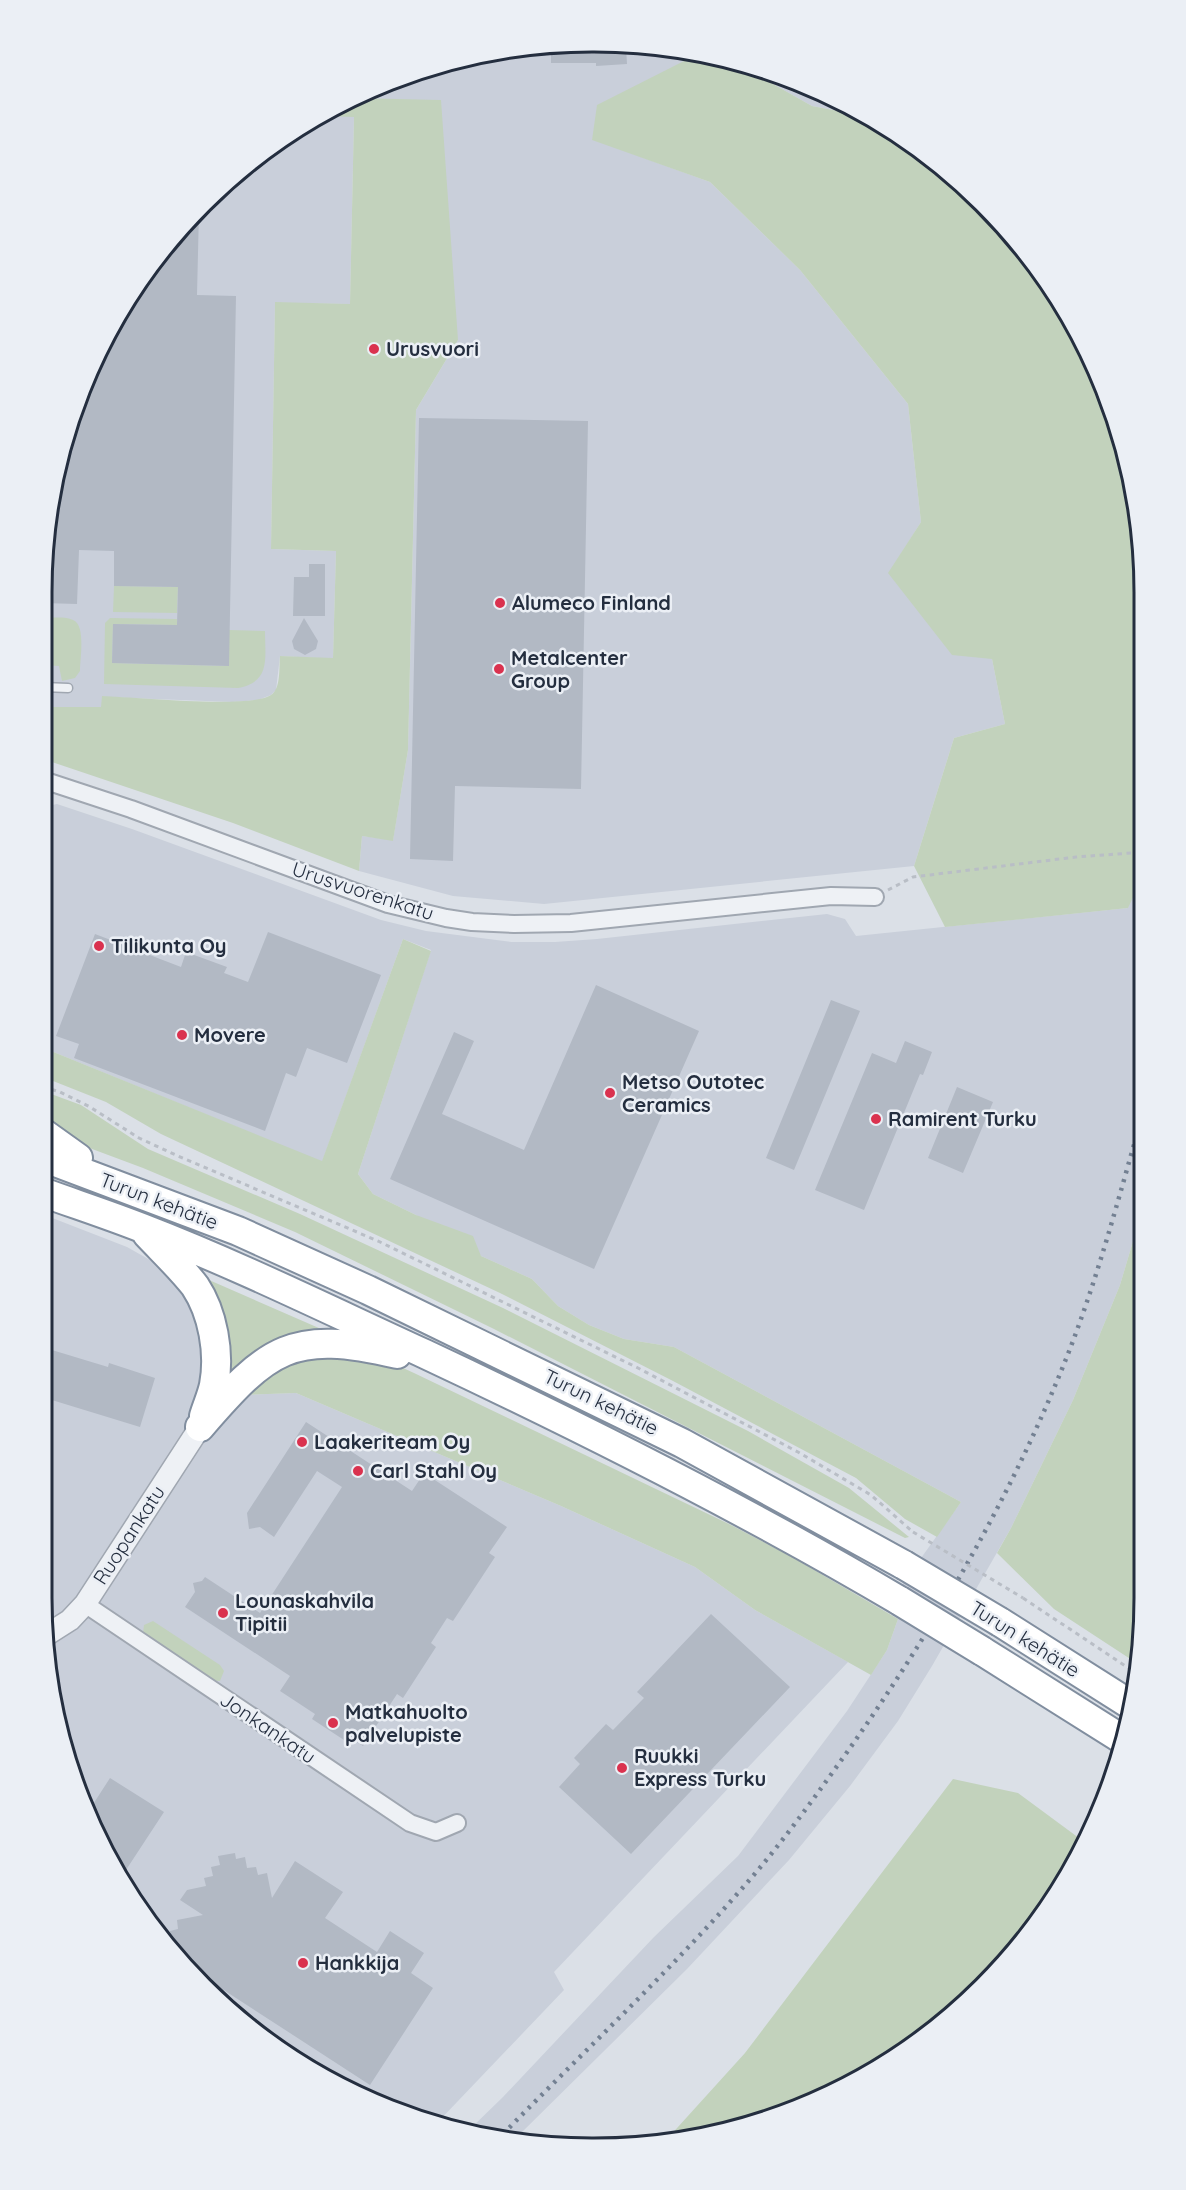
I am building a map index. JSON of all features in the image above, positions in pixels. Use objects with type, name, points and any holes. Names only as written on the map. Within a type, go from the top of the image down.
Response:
[{"type":"highway","points":[[52,1140],[115,1182]]},
{"type":"highway","name":"Turun kehätie","points":[[52,1160],[238,1231],[368,1290],[688,1482],[810,1548],[900,1601],[1115,1735]]},
{"type":"highway","name":"Turun kehätie","points":[[52,1196],[142,1228],[255,1275],[456,1369],[517,1379],[682,1443],[904,1565],[1000,1622],[1123,1700]]},
{"type":"highway","points":[[142,1228],[194,1286],[210,1316],[216,1372],[200,1427]]},
{"type":"highway","points":[[200,1427],[243,1379],[258,1366],[286,1350],[305,1345],[325,1343],[365,1347],[456,1369]]},
{"type":"street","name":"Urusvuorenkatu","points":[[52,783],[131,809],[388,904],[472,922],[571,923],[831,896],[875,897]]},
{"type":"street","name":"Ruopankatu","points":[[54,1630],[70,1620],[84,1604],[200,1427]]},
{"type":"street","name":"Jonkankatu","points":[[84,1604],[410,1823],[435,1832],[457,1823]]},
{"type":"lane","points":[[52,687],[68,688]]},
{"type":"path","points":[[875,897],[912,877],[1095,855],[1131,853],[1134,851]]},
{"type":"path","points":[[52,1090],[90,1107],[139,1138],[158,1147],[378,1241],[638,1368],[798,1452],[871,1495],[913,1532],[1023,1598],[1129,1668]]},
{"type":"shaded area","points":[[593,52],[628,54],[664,57],[731,71],[592,139],[710,182],[800,270],[908,404],[921,522],[889,573],[992,659],[1005,724],[954,738],[914,866],[544,904],[453,896],[359,871],[362,836],[393,840],[408,750],[416,410],[458,340],[356,107],[419,81],[453,71],[522,57]]},
{"type":"shaded area","points":[[769,82],[837,111],[812,106]]},
{"type":"shaded area","points":[[339,116],[354,116],[350,304],[275,303],[271,549],[336,551],[333,659],[280,656],[276,690],[271,695],[258,700],[232,702],[102,697],[102,707],[52,707],[52,593],[57,522],[71,453],[94,386],[108,354],[144,293],[164,264],[211,211],[264,164],[293,144]]},
{"type":"shaded area","points":[[57,804],[132,829],[381,920],[426,931],[511,942],[597,939],[827,914],[845,919],[856,936],[1128,908],[1134,860],[1134,1238],[1120,1285],[1073,1400],[1011,1528],[932,1666],[898,1721],[850,1786],[789,1860],[687,1969],[521,2133],[475,2124],[654,1937],[738,1856],[847,1711],[887,1650],[898,1619],[884,1610],[961,1502],[674,1347],[624,1339],[589,1325],[558,1306],[532,1279],[481,1256],[416,1215],[373,1194],[358,1174],[431,950],[403,939],[322,1162],[52,1051],[52,805]]},
{"type":"shaded area","points":[[52,1218],[127,1247],[150,1260],[182,1284],[242,1395],[296,1393],[561,1506],[695,1567],[755,1610],[848,1662],[554,1972],[564,1990],[443,2116],[419,2109],[354,2082],[323,2065],[264,2026],[211,1979],[164,1926],[144,1897],[108,1836],[81,1771],[71,1737],[57,1668],[52,1597]]},
{"type":"green space","points":[[684,61],[733,71],[769,82],[812,106],[837,111],[922,164],[975,211],[1022,264],[1042,293],[1078,354],[1105,419],[1115,453],[1129,522],[1134,593],[1134,895],[1128,908],[945,927],[914,866],[954,738],[1005,724],[992,659],[952,655],[888,573],[921,522],[908,404],[800,270],[710,182],[592,140],[597,105]]},
{"type":"green space","points":[[376,99],[441,100],[458,340],[416,410],[408,750],[393,841],[362,836],[359,871],[233,823],[52,762],[52,707],[101,707],[102,696],[217,702],[259,699],[271,695],[276,688],[280,656],[333,658],[336,551],[271,549],[275,302],[350,304],[354,117],[338,117]]},
{"type":"green space","points":[[114,586],[178,587],[177,613],[113,612]]},
{"type":"green space","points":[[52,618],[66,618],[73,620],[80,628],[80,671],[75,678],[62,681],[59,666],[52,666]]},
{"type":"green space","points":[[110,618],[177,619],[177,625],[113,624],[112,663],[228,666],[229,630],[265,631],[264,667],[256,680],[238,688],[104,684],[105,623]]},
{"type":"green space","points":[[403,939],[431,951],[358,1174],[373,1194],[416,1215],[473,1236],[481,1256],[532,1279],[558,1306],[589,1325],[624,1339],[674,1347],[961,1502],[937,1537],[905,1519],[856,1478],[673,1381],[500,1293],[161,1134],[106,1102],[52,1081],[52,1051],[322,1161]]},
{"type":"green space","points":[[52,1094],[81,1105],[148,1149],[300,1214],[503,1308],[748,1431],[849,1488],[909,1537],[905,1538],[494,1329],[295,1232],[143,1168],[60,1137],[52,1129]]},
{"type":"green space","points":[[1134,1238],[1134,1597],[1130,1659],[1054,1609],[997,1553],[1073,1400],[1120,1285]]},
{"type":"green space","points":[[205,1280],[209,1280],[328,1332],[223,1384]]},
{"type":"green space","points":[[315,1353],[390,1362],[731,1525],[792,1557],[898,1619],[887,1650],[871,1675],[755,1610],[695,1567],[561,1506],[296,1393],[242,1395],[256,1380]]},
{"type":"green space","points":[[153,1621],[220,1665],[224,1671],[220,1681],[213,1681],[143,1633],[144,1625]]},
{"type":"green space","points":[[953,1779],[1018,1793],[1077,1837],[1061,1867],[1022,1926],[975,1979],[922,2026],[863,2065],[800,2096],[733,2119],[674,2131],[745,2053]]},
{"type":"building","points":[[593,52],[626,54],[627,64],[596,66],[596,63],[551,63],[551,55]]},
{"type":"building","points":[[199,224],[197,295],[236,296],[229,666],[112,663],[113,624],[177,625],[178,587],[114,586],[114,551],[79,550],[77,604],[52,603],[52,593],[57,522],[71,453],[81,419],[108,354],[125,323],[164,264]]},
{"type":"building","points":[[419,418],[588,421],[581,789],[455,786],[453,861],[410,859]]},
{"type":"building","points":[[309,564],[325,564],[325,616],[293,616],[294,577],[309,577]]},
{"type":"building","points":[[304,618],[318,641],[316,649],[305,655],[294,649],[292,641]]},
{"type":"building","points":[[268,932],[381,975],[347,1063],[307,1048],[296,1077],[286,1073],[265,1131],[74,1058],[79,1044],[56,1036],[95,934],[181,967],[186,952],[227,967],[224,973],[248,982]]},
{"type":"building","points":[[596,985],[699,1031],[594,1269],[390,1179],[454,1032],[474,1041],[442,1114],[524,1150]]},
{"type":"building","points":[[831,1000],[860,1011],[794,1170],[766,1158]]},
{"type":"building","points":[[905,1041],[932,1052],[923,1075],[920,1074],[864,1210],[815,1190],[872,1053],[896,1063]]},
{"type":"building","points":[[957,1087],[993,1102],[963,1173],[928,1158]]},
{"type":"building","points":[[52,1350],[108,1367],[109,1363],[155,1378],[140,1427],[52,1400]]},
{"type":"building","points":[[306,1422],[412,1491],[424,1473],[507,1527],[489,1553],[495,1557],[453,1621],[447,1618],[431,1643],[436,1647],[403,1698],[397,1694],[363,1746],[347,1736],[344,1740],[312,1719],[315,1714],[280,1691],[290,1676],[185,1607],[195,1592],[193,1583],[202,1581],[205,1577],[260,1613],[342,1487],[317,1471],[274,1537],[260,1527],[249,1529],[247,1513]]},
{"type":"building","points":[[711,1614],[790,1687],[631,1854],[559,1787],[580,1764],[574,1758],[606,1724],[613,1730],[644,1698],[637,1692]]},
{"type":"building","points":[[110,1778],[164,1812],[126,1869],[108,1836],[94,1803]]},
{"type":"building","name":"Hankkija","points":[[235,1853],[236,1859],[245,1857],[247,1868],[256,1867],[258,1875],[267,1873],[272,1898],[295,1861],[343,1892],[325,1918],[377,1952],[390,1931],[424,1953],[411,1973],[433,1988],[370,2085],[221,1988],[170,1933],[170,1931],[178,1929],[177,1920],[203,1915],[180,1900],[187,1890],[206,1886],[204,1878],[213,1876],[211,1867],[220,1865],[218,1856]]},
{"type":"railway","points":[[507,2130],[665,1971],[758,1870],[839,1764],[912,1656],[996,1511],[1044,1410],[1088,1300],[1134,1144]]},
{"type":"place","name":"Urusvuori","points":[[374,349]]},
{"type":"place","name":"Alumeco Finland","points":[[500,603]]},
{"type":"place","name":"Metalcenter Group","points":[[499,669]]},
{"type":"place","name":"Tilikunta Oy","points":[[99,946]]},
{"type":"place","name":"Movere","points":[[182,1035]]},
{"type":"place","name":"Metso Outotec Ceramics","points":[[610,1093]]},
{"type":"place","name":"Ramirent Turku","points":[[876,1119]]},
{"type":"place","name":"Laakeriteam Oy","points":[[302,1442]]},
{"type":"place","name":"Carl Stahl Oy","points":[[358,1471]]},
{"type":"place","name":"Lounaskahvila Tipitii","points":[[223,1613]]},
{"type":"place","name":"Matkahuolto palvelupiste","points":[[333,1723]]},
{"type":"place","name":"Ruukki Express Turku","points":[[622,1768]]},
{"type":"place","name":"Hankkija","points":[[303,1963]]}]
